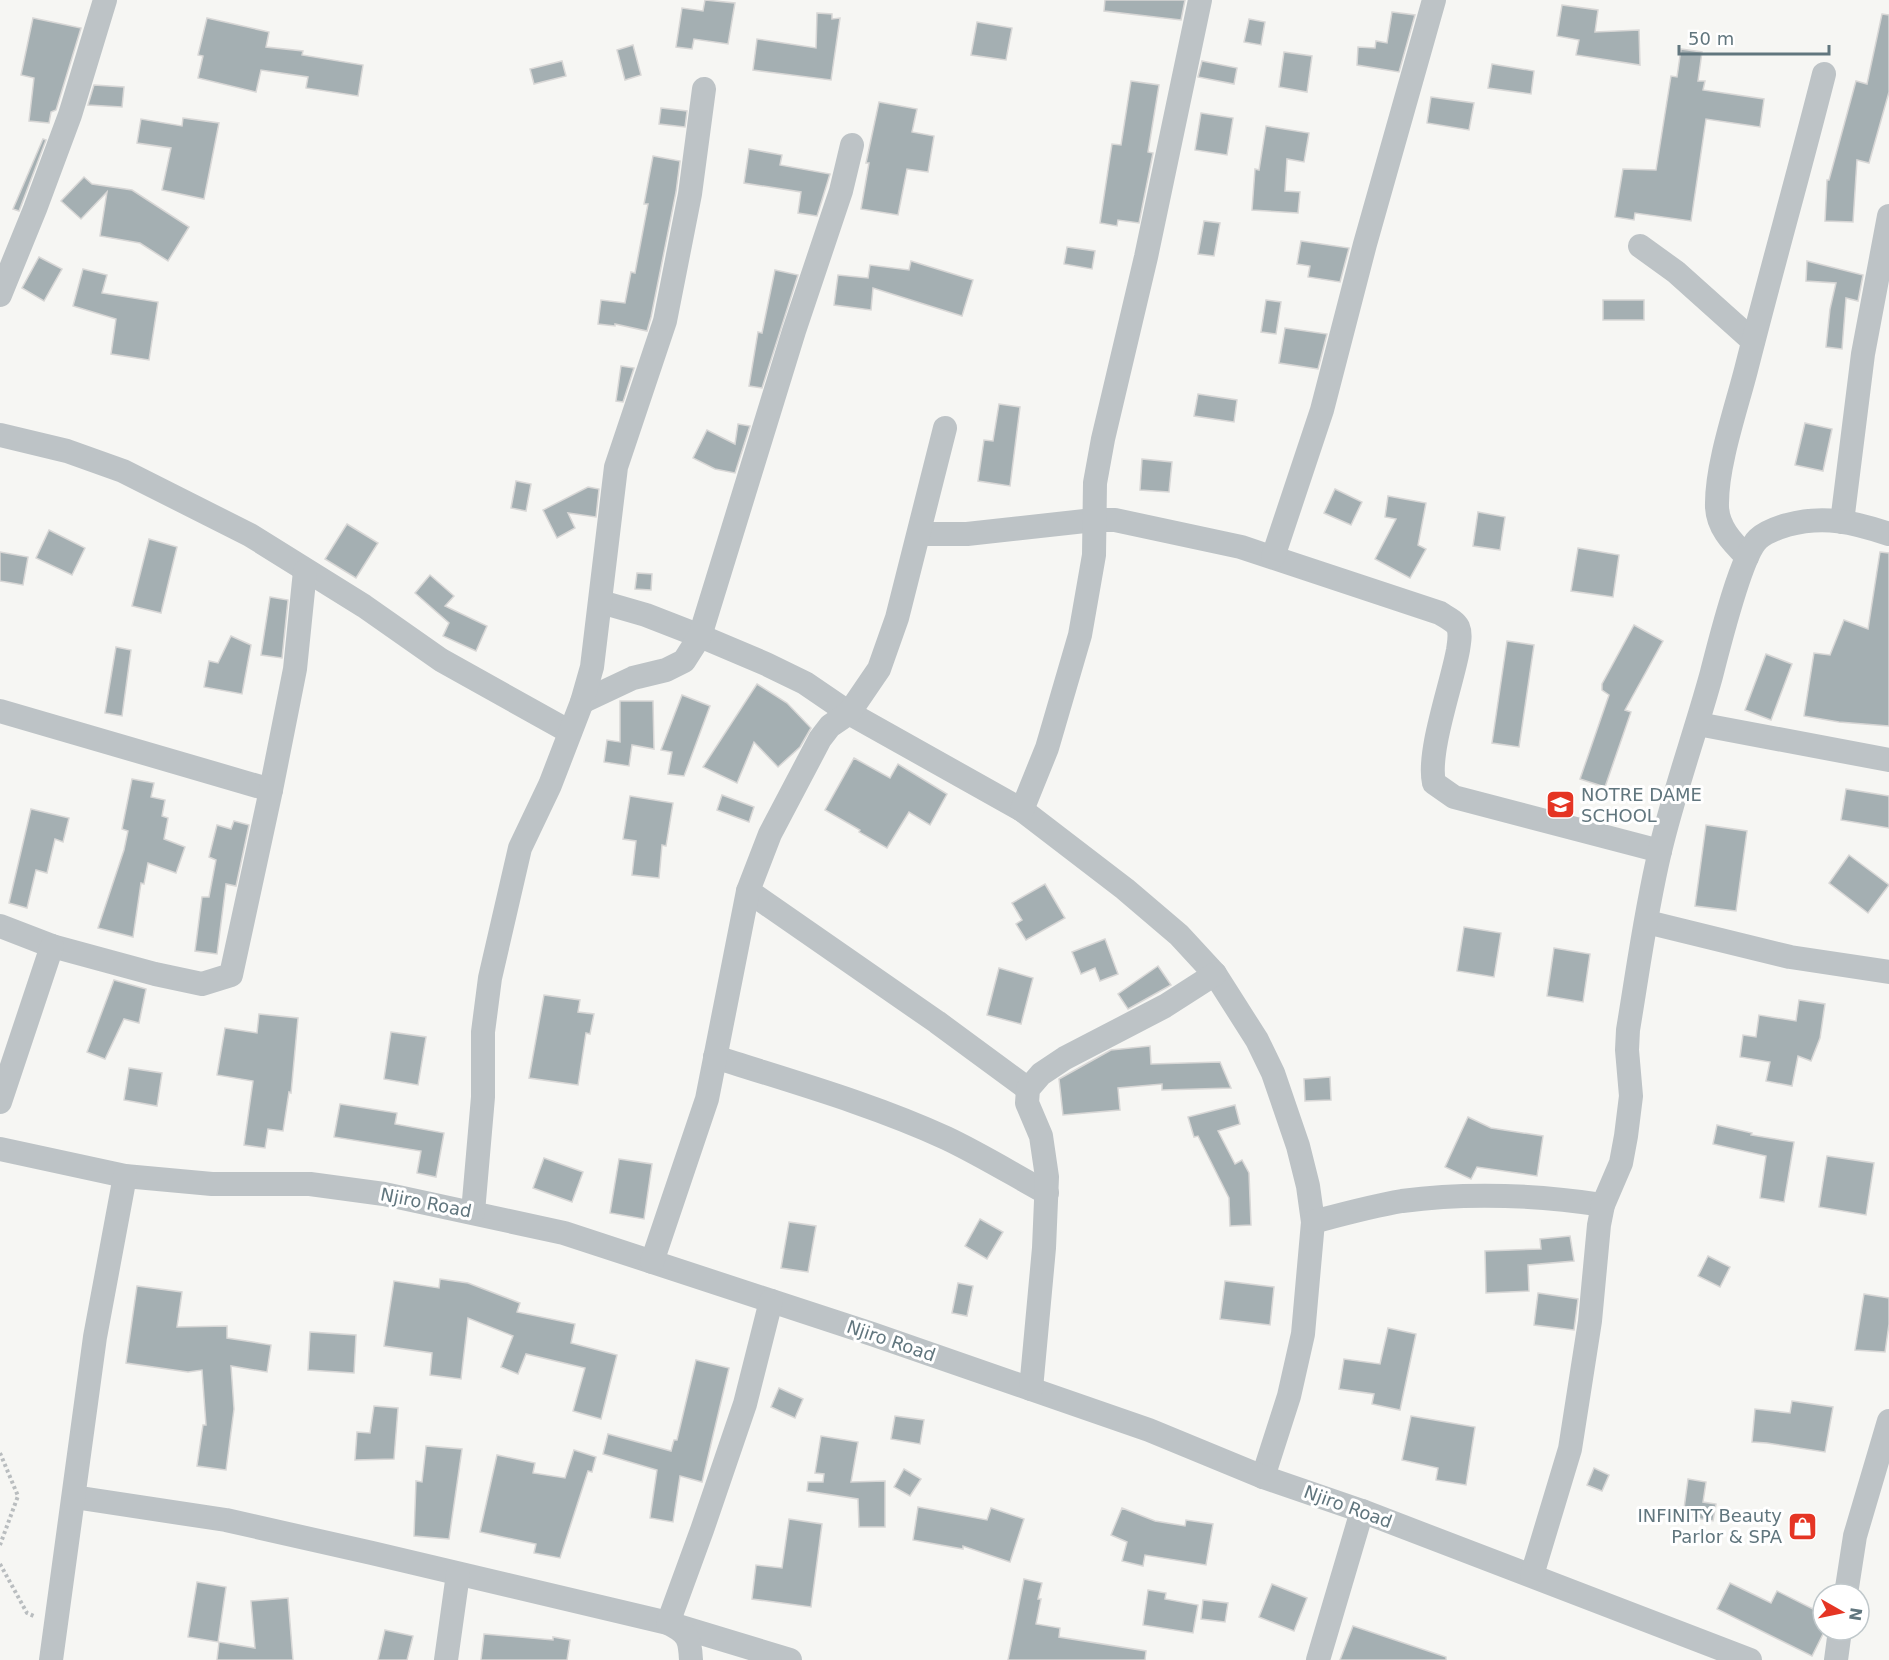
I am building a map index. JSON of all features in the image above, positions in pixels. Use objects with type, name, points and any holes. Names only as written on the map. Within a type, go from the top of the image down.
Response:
[{"type":"street","points":[[0,295],[35,210],[70,115],[105,0]]},
{"type":"street","points":[[1022,810],[1047,748],[1080,635],[1094,555],[1095,483],[1103,439],[1146,257],[1200,0]]},
{"type":"street","points":[[1273,557],[1323,410],[1365,244],[1434,0]]},
{"type":"street","points":[[1747,557],[1728,538],[1719,521],[1716,505],[1719,479],[1824,74]]},
{"type":"street","points":[[473,1212],[483,1097],[483,1032],[490,978],[520,848],[550,785],[582,702],[592,667],[616,467],[665,321],[690,194],[704,89]]},
{"type":"street","points":[[582,702],[633,678],[666,670],[684,661],[700,636],[794,331],[841,191],[852,145]]},
{"type":"street","points":[[1842,522],[1863,354],[1889,216]]},
{"type":"street","points":[[1640,246],[1691,285],[1753,341]]},
{"type":"street","points":[[652,1262],[706,1099],[748,891],[770,834],[820,740],[830,726],[849,713],[879,669],[897,618],[945,428]]},
{"type":"street","points":[[0,435],[67,451],[123,471],[250,535],[364,606],[441,660],[570,732]]},
{"type":"street","points":[[919,534],[967,534],[1094,520],[1115,520],[1241,547],[1440,613],[1455,623],[1460,637],[1433,761],[1434,783],[1454,797],[1660,851]]},
{"type":"street","points":[[1532,1575],[1570,1449],[1590,1321],[1599,1225],[1603,1205],[1621,1163],[1626,1136],[1631,1096],[1627,1050],[1628,1030],[1660,851],[1698,724],[1723,628],[1747,557],[1758,539],[1775,528],[1808,520],[1842,522],[1865,526],[1889,534]]},
{"type":"street","points":[[0,926],[52,946],[155,974],[202,984],[231,975],[295,669],[305,571]]},
{"type":"street","points":[[601,602],[646,615],[700,636],[805,683],[849,713],[1022,810],[1125,889],[1179,935],[1215,974],[1257,1040],[1273,1073],[1298,1146],[1308,1186],[1313,1222],[1303,1334],[1289,1396],[1263,1477]]},
{"type":"street","points":[[0,711],[271,790]]},
{"type":"street","points":[[1698,724],[1889,760]]},
{"type":"street","points":[[748,891],[937,1022],[1028,1089]]},
{"type":"street","points":[[1647,922],[1790,957],[1889,972]]},
{"type":"street","points":[[0,1102],[52,946]]},
{"type":"street","points":[[1031,1389],[1047,1193],[1044,1149],[1036,1122],[1027,1103],[1028,1089],[1041,1074],[1065,1058],[1165,1006],[1215,974]]},
{"type":"street","points":[[715,1057],[844,1097],[891,1115],[965,1147],[1047,1193]]},
{"type":"street","name":"Njiro Road","points":[[0,1149],[125,1176],[212,1184],[310,1185],[384,1194],[564,1233],[1149,1430],[1263,1477],[1362,1511],[1750,1660]]},
{"type":"street","points":[[51,1660],[96,1337],[125,1176]]},
{"type":"street","points":[[1313,1222],[1403,1201],[1469,1196],[1524,1197],[1603,1205]]},
{"type":"street","points":[[668,1623],[745,1404],[771,1301]]},
{"type":"street","points":[[1848,1582],[1855,1536],[1889,1422]]},
{"type":"street","points":[[74,1497],[226,1520],[668,1623],[790,1660]]},
{"type":"street","points":[[1318,1660],[1362,1511]]},
{"type":"street","points":[[446,1660],[458,1574]]},
{"type":"street","points":[[668,1623],[683,1631],[689,1641],[691,1660]]},
{"type":"street","points":[[1836,1660],[1838,1642]]},
{"type":"path","points":[[0,1453],[18,1496],[0,1545]]},
{"type":"path","points":[[0,1564],[27,1613],[55,1626]]},
{"type":"building","points":[[705,0],[735,3],[728,44],[694,39],[692,49],[676,47],[682,8],[703,11]]},
{"type":"building","points":[[1105,0],[1185,0],[1181,20],[1104,11]]},
{"type":"building","points":[[1562,5],[1598,10],[1595,32],[1639,30],[1640,65],[1576,55],[1579,40],[1557,36]]},
{"type":"building","points":[[1392,12],[1415,15],[1399,72],[1357,65],[1358,47],[1375,48],[1376,41],[1387,43]]},
{"type":"building","points":[[817,13],[832,14],[832,19],[840,18],[831,80],[753,70],[757,39],[816,48]]},
{"type":"building","points":[[1882,14],[1889,15],[1889,92],[1869,163],[1857,160],[1853,222],[1825,221],[1827,180],[1829,180],[1856,81],[1867,84]]},
{"type":"building","points":[[33,18],[81,28],[56,110],[51,112],[49,123],[29,121],[34,78],[21,75]]},
{"type":"building","points":[[207,18],[269,32],[266,47],[303,51],[302,55],[363,65],[358,96],[306,88],[308,77],[261,70],[256,92],[198,78],[203,56],[198,55]]},
{"type":"building","points":[[1249,19],[1265,22],[1261,45],[1244,42]]},
{"type":"building","points":[[977,22],[1012,28],[1006,60],[971,55]]},
{"type":"building","points":[[633,45],[641,75],[625,80],[617,50]]},
{"type":"building","points":[[1681,49],[1702,52],[1698,81],[1705,81],[1703,90],[1764,99],[1760,127],[1706,119],[1691,221],[1635,213],[1634,220],[1615,217],[1623,169],[1656,170],[1671,76],[1677,77]]},
{"type":"building","points":[[1284,52],[1312,56],[1307,92],[1279,87]]},
{"type":"building","points":[[562,61],[566,76],[534,84],[530,69]]},
{"type":"building","points":[[1202,61],[1237,68],[1234,84],[1198,77]]},
{"type":"building","points":[[1492,64],[1534,71],[1531,94],[1488,88]]},
{"type":"building","points":[[1131,81],[1159,85],[1148,152],[1153,153],[1139,223],[1118,220],[1117,226],[1100,223],[1112,144],[1121,145]]},
{"type":"building","points":[[94,85],[124,87],[122,107],[88,105]]},
{"type":"building","points":[[1431,97],[1474,103],[1469,130],[1427,123]]},
{"type":"building","points":[[879,102],[917,109],[912,132],[934,136],[928,172],[907,169],[898,215],[861,209],[869,163],[866,163]]},
{"type":"building","points":[[661,108],[687,111],[685,127],[659,124]]},
{"type":"building","points":[[1201,113],[1233,118],[1227,155],[1195,150]]},
{"type":"building","points":[[183,118],[219,123],[204,199],[162,190],[171,148],[137,143],[141,119],[182,126]]},
{"type":"building","points":[[1266,126],[1309,133],[1304,162],[1287,159],[1285,191],[1300,192],[1298,213],[1252,210],[1255,169],[1259,170]]},
{"type":"building","points":[[43,139],[46,140],[19,211],[13,209]]},
{"type":"building","points":[[749,149],[782,155],[780,165],[830,174],[817,216],[798,213],[801,192],[744,183]]},
{"type":"building","points":[[653,156],[680,161],[676,192],[647,331],[615,324],[615,326],[598,324],[601,300],[625,303],[631,272],[635,273],[648,204],[644,204]]},
{"type":"building","points":[[84,177],[92,184],[132,190],[189,227],[168,261],[140,243],[100,236],[107,192],[81,219],[61,201]]},
{"type":"building","points":[[1204,221],[1220,223],[1214,256],[1198,254]]},
{"type":"building","points":[[1301,241],[1349,248],[1340,282],[1308,277],[1310,266],[1297,264]]},
{"type":"building","points":[[1067,247],[1095,251],[1092,269],[1064,264]]},
{"type":"building","points":[[39,257],[62,269],[44,301],[22,288]]},
{"type":"building","points":[[911,261],[973,280],[962,316],[873,288],[871,310],[834,305],[838,275],[868,278],[870,265],[909,270]]},
{"type":"building","points":[[1807,261],[1863,275],[1858,301],[1846,298],[1842,349],[1826,347],[1830,309],[1836,283],[1806,281]]},
{"type":"building","points":[[83,269],[107,275],[102,293],[158,302],[149,360],[111,354],[116,319],[73,306]]},
{"type":"building","points":[[775,270],[798,275],[762,388],[749,386],[758,332],[762,333]]},
{"type":"building","points":[[1266,300],[1281,302],[1276,334],[1261,332]]},
{"type":"building","points":[[1603,300],[1644,300],[1644,320],[1603,320]]},
{"type":"building","points":[[1285,328],[1327,334],[1318,369],[1279,363]]},
{"type":"building","points":[[621,366],[634,368],[623,402],[616,401]]},
{"type":"building","points":[[1198,394],[1237,400],[1234,422],[1194,416]]},
{"type":"building","points":[[999,404],[1020,407],[1010,486],[978,481],[984,440],[993,441]]},
{"type":"building","points":[[1805,423],[1832,429],[1823,471],[1795,465]]},
{"type":"building","points":[[738,424],[750,426],[735,473],[715,469],[693,458],[707,430],[735,444]]},
{"type":"building","points":[[1142,459],[1172,462],[1169,492],[1140,490]]},
{"type":"building","points":[[516,481],[531,484],[526,511],[511,508]]},
{"type":"building","points":[[588,487],[599,489],[596,517],[568,513],[575,528],[557,538],[543,510]]},
{"type":"building","points":[[1335,489],[1362,502],[1351,525],[1324,513]]},
{"type":"building","points":[[1388,496],[1426,503],[1418,545],[1426,549],[1410,578],[1375,559],[1396,519],[1385,517]]},
{"type":"building","points":[[1478,512],[1505,517],[1500,550],[1473,546]]},
{"type":"building","points":[[347,524],[378,543],[356,578],[325,559]]},
{"type":"building","points":[[49,530],[85,548],[72,575],[36,558]]},
{"type":"building","points":[[149,539],[177,547],[161,613],[132,606]]},
{"type":"building","points":[[1578,548],[1619,555],[1613,597],[1571,591]]},
{"type":"building","points":[[0,552],[28,557],[23,585],[0,581]]},
{"type":"building","points":[[1880,552],[1889,553],[1889,726],[1839,722],[1804,716],[1814,653],[1830,655],[1844,620],[1868,629]]},
{"type":"building","points":[[637,573],[652,574],[651,590],[635,589]]},
{"type":"building","points":[[430,575],[454,596],[445,606],[487,626],[476,651],[443,636],[449,623],[415,593]]},
{"type":"building","points":[[270,597],[288,600],[282,658],[261,655]]},
{"type":"building","points":[[1634,625],[1663,641],[1625,710],[1631,712],[1605,787],[1580,779],[1609,695],[1602,690],[1602,684]]},
{"type":"building","points":[[231,636],[251,645],[242,694],[204,687],[209,661],[218,663]]},
{"type":"building","points":[[1507,641],[1534,645],[1519,747],[1492,743]]},
{"type":"building","points":[[116,647],[131,650],[122,716],[105,713]]},
{"type":"building","points":[[1766,654],[1792,664],[1771,720],[1745,710]]},
{"type":"building","points":[[757,684],[787,703],[811,728],[800,747],[778,767],[754,742],[737,783],[703,767]]},
{"type":"building","points":[[682,695],[710,706],[684,776],[668,774],[672,752],[661,750]]},
{"type":"building","points":[[620,701],[653,701],[654,749],[632,745],[629,766],[604,762],[607,740],[620,742]]},
{"type":"building","points":[[854,758],[890,778],[898,764],[947,794],[930,825],[909,812],[887,848],[825,810]]},
{"type":"building","points":[[132,779],[154,783],[151,797],[165,800],[162,816],[168,818],[164,839],[185,847],[176,873],[148,863],[144,884],[141,883],[133,937],[98,928],[124,850],[128,831],[122,829]]},
{"type":"building","points":[[1846,789],[1889,796],[1889,828],[1841,820]]},
{"type":"building","points":[[722,795],[754,807],[749,822],[717,810]]},
{"type":"building","points":[[630,796],[673,803],[666,846],[662,845],[659,878],[632,875],[636,841],[623,839]]},
{"type":"building","points":[[31,809],[69,818],[63,842],[55,839],[47,873],[36,870],[27,908],[9,903]]},
{"type":"building","points":[[234,821],[249,825],[236,886],[226,884],[217,954],[195,951],[202,897],[209,897],[216,860],[209,857],[217,825],[231,829]]},
{"type":"building","points":[[1706,825],[1747,831],[1736,911],[1695,906]]},
{"type":"building","points":[[1849,855],[1889,885],[1868,913],[1829,883]]},
{"type":"building","points":[[1045,884],[1065,918],[1026,940],[1016,924],[1022,920],[1012,903]]},
{"type":"building","points":[[1464,927],[1501,933],[1494,977],[1457,971]]},
{"type":"building","points":[[1105,939],[1118,974],[1100,981],[1095,968],[1081,974],[1072,952]]},
{"type":"building","points":[[1554,948],[1590,954],[1583,1002],[1547,996]]},
{"type":"building","points":[[1158,966],[1171,985],[1128,1009],[1118,994]]},
{"type":"building","points":[[999,968],[1033,978],[1021,1024],[987,1015]]},
{"type":"building","points":[[114,980],[146,989],[139,1023],[124,1019],[105,1059],[87,1052]]},
{"type":"building","points":[[544,995],[580,1000],[578,1012],[594,1014],[590,1034],[586,1033],[578,1085],[529,1078]]},
{"type":"building","points":[[1799,1000],[1825,1004],[1820,1038],[1811,1061],[1798,1056],[1792,1086],[1766,1081],[1770,1062],[1740,1057],[1743,1035],[1756,1037],[1759,1015],[1796,1021]]},
{"type":"building","points":[[259,1014],[298,1018],[291,1093],[289,1092],[283,1131],[268,1129],[265,1148],[244,1145],[253,1081],[217,1075],[225,1028],[257,1033]]},
{"type":"building","points":[[391,1032],[426,1037],[418,1085],[384,1079]]},
{"type":"building","points":[[1150,1046],[1151,1064],[1220,1062],[1231,1088],[1162,1090],[1162,1084],[1118,1088],[1120,1110],[1063,1115],[1059,1079],[1111,1050]]},
{"type":"building","points":[[129,1068],[162,1073],[157,1106],[124,1100]]},
{"type":"building","points":[[1330,1077],[1331,1100],[1305,1101],[1304,1079]]},
{"type":"building","points":[[340,1104],[397,1113],[395,1124],[444,1133],[436,1177],[417,1173],[421,1151],[334,1137]]},
{"type":"building","points":[[1235,1105],[1240,1124],[1218,1131],[1235,1164],[1242,1160],[1249,1173],[1251,1225],[1230,1226],[1229,1198],[1198,1136],[1194,1137],[1188,1117]]},
{"type":"building","points":[[1468,1117],[1491,1128],[1543,1136],[1537,1176],[1477,1167],[1471,1179],[1445,1167]]},
{"type":"building","points":[[1717,1125],[1752,1133],[1751,1135],[1794,1142],[1784,1202],[1760,1198],[1766,1156],[1713,1144]]},
{"type":"building","points":[[1827,1156],[1874,1163],[1866,1215],[1819,1207]]},
{"type":"building","points":[[544,1158],[583,1172],[572,1202],[533,1188]]},
{"type":"building","points":[[619,1159],[652,1164],[644,1219],[610,1213]]},
{"type":"building","points":[[980,1219],[1003,1232],[987,1259],[965,1246]]},
{"type":"building","points":[[789,1222],[816,1226],[808,1272],[781,1268]]},
{"type":"building","points":[[1570,1236],[1574,1261],[1528,1265],[1529,1291],[1486,1293],[1485,1251],[1541,1249],[1540,1239]]},
{"type":"building","points":[[1708,1256],[1730,1267],[1720,1287],[1698,1276]]},
{"type":"building","points":[[440,1279],[468,1283],[520,1303],[517,1312],[575,1324],[571,1343],[617,1355],[601,1419],[573,1411],[585,1368],[526,1354],[518,1374],[501,1367],[513,1336],[468,1318],[461,1379],[430,1375],[432,1353],[384,1346],[394,1281],[439,1288]]},
{"type":"building","points":[[1225,1281],[1274,1287],[1270,1325],[1220,1319]]},
{"type":"building","points":[[958,1283],[973,1286],[967,1316],[952,1313]]},
{"type":"building","points":[[137,1286],[182,1292],[177,1327],[227,1326],[227,1338],[271,1345],[267,1372],[231,1366],[234,1409],[226,1470],[197,1466],[203,1425],[206,1425],[202,1370],[188,1372],[126,1363]]},
{"type":"building","points":[[1538,1293],[1578,1299],[1574,1330],[1534,1325]]},
{"type":"building","points":[[1864,1294],[1889,1298],[1889,1324],[1885,1352],[1855,1350]]},
{"type":"building","points":[[1388,1328],[1416,1334],[1400,1410],[1372,1404],[1374,1394],[1339,1389],[1344,1359],[1380,1364]]},
{"type":"building","points":[[310,1332],[356,1335],[354,1373],[308,1370]]},
{"type":"building","points":[[696,1360],[729,1368],[702,1482],[680,1476],[673,1522],[650,1518],[657,1470],[603,1454],[608,1434],[671,1451],[674,1440],[677,1440]]},
{"type":"building","points":[[779,1388],[803,1399],[795,1418],[771,1407]]},
{"type":"building","points":[[1792,1401],[1833,1407],[1825,1452],[1752,1442],[1755,1409],[1790,1413]]},
{"type":"building","points":[[374,1406],[398,1408],[394,1459],[355,1460],[357,1432],[370,1433]]},
{"type":"building","points":[[895,1416],[924,1420],[920,1444],[891,1439]]},
{"type":"building","points":[[1411,1416],[1475,1427],[1466,1485],[1436,1480],[1438,1468],[1402,1460]]},
{"type":"building","points":[[821,1436],[858,1442],[851,1482],[885,1481],[885,1527],[859,1527],[858,1499],[807,1491],[808,1482],[823,1482],[824,1474],[815,1473]]},
{"type":"building","points":[[426,1446],[462,1449],[449,1539],[414,1536],[416,1481],[422,1482]]},
{"type":"building","points":[[574,1450],[596,1457],[592,1472],[588,1471],[560,1558],[534,1553],[536,1544],[480,1532],[497,1455],[535,1463],[533,1473],[565,1478]]},
{"type":"building","points":[[1594,1468],[1609,1475],[1602,1491],[1587,1485]]},
{"type":"building","points":[[904,1469],[921,1479],[910,1496],[894,1487]]},
{"type":"building","points":[[1688,1479],[1706,1482],[1703,1502],[1716,1504],[1713,1521],[1683,1516]]},
{"type":"building","points":[[918,1507],[987,1520],[991,1508],[1024,1519],[1010,1562],[963,1546],[963,1549],[913,1540]]},
{"type":"building","points":[[1122,1508],[1155,1521],[1185,1526],[1186,1520],[1213,1524],[1206,1565],[1145,1555],[1143,1566],[1122,1561],[1127,1542],[1111,1535]]},
{"type":"building","points":[[789,1519],[822,1524],[811,1607],[752,1599],[756,1565],[782,1568]]},
{"type":"building","points":[[1024,1579],[1042,1583],[1036,1624],[1060,1628],[1059,1637],[1146,1651],[1145,1660],[1008,1660]]},
{"type":"building","points":[[197,1582],[226,1587],[218,1642],[188,1637]]},
{"type":"building","points":[[1730,1583],[1771,1603],[1777,1591],[1811,1608],[1811,1642],[1819,1642],[1812,1656],[1717,1609]]},
{"type":"building","points":[[1272,1584],[1307,1598],[1294,1631],[1259,1617]]},
{"type":"building","points":[[1148,1590],[1166,1593],[1165,1599],[1198,1605],[1193,1633],[1143,1625]]},
{"type":"building","points":[[288,1598],[293,1660],[217,1660],[219,1642],[255,1648],[251,1601]]},
{"type":"building","points":[[1203,1600],[1228,1603],[1225,1622],[1201,1619]]},
{"type":"building","points":[[1353,1626],[1446,1657],[1446,1660],[1340,1660]]},
{"type":"building","points":[[385,1630],[413,1636],[407,1660],[378,1660]]},
{"type":"building","points":[[484,1634],[553,1640],[553,1637],[570,1640],[567,1660],[481,1660]]},
{"type":"place","name":"NOTRE DAME SCHOOL","points":[[1560,805]]},
{"type":"place","name":"INFINITY Beauty Parlor & SPA","points":[[1803,1526]]}]
